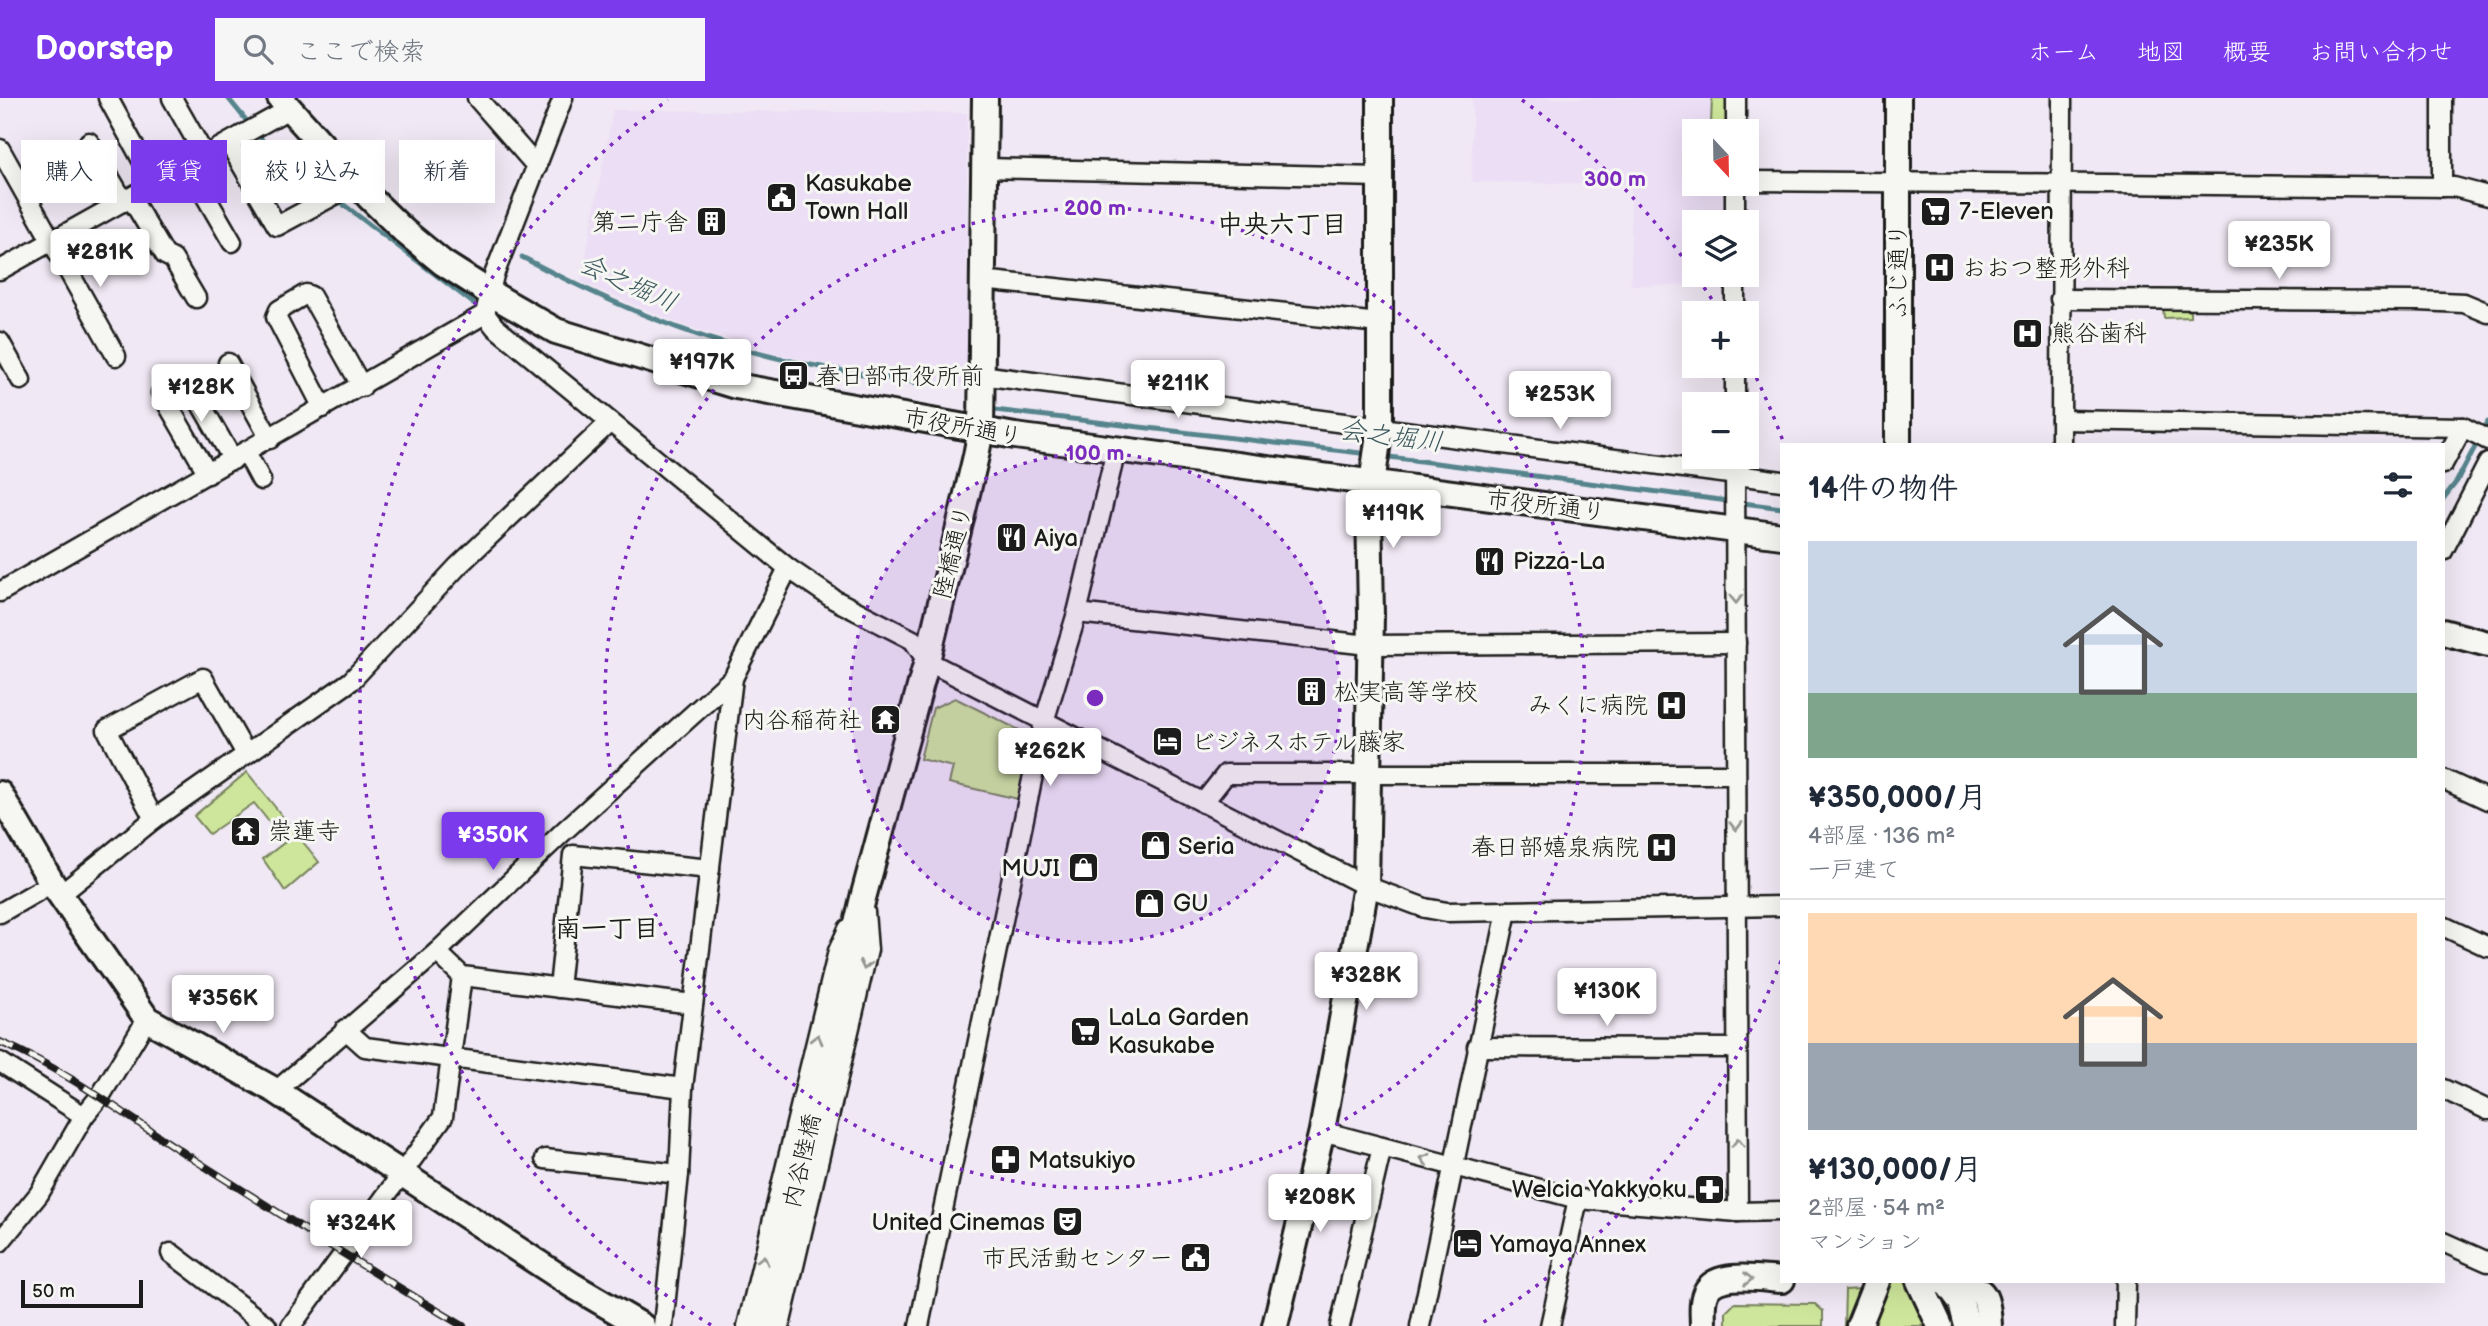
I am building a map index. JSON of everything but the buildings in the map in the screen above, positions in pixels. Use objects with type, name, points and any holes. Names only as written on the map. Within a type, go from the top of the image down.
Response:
[{"type":"street","points":[[108,98],[131,140]]},
{"type":"street","points":[[172,98],[196,140]]},
{"type":"street","points":[[477,98],[537,167]]},
{"type":"street","points":[[0,592],[362,387],[487,303],[563,98]]},
{"type":"street","name":"陸橋通り","points":[[842,995],[863,898],[927,661],[981,421],[985,98]]},
{"type":"street","points":[[1275,1326],[1322,1131],[1366,886],[1372,475],[1379,433],[1380,98]]},
{"type":"street","points":[[1736,98],[1736,119]]},
{"type":"street","name":"ふじ通り","points":[[1898,98],[1898,443]]},
{"type":"street","points":[[2061,443],[2062,98]]},
{"type":"street","points":[[2442,98],[2442,187]]},
{"type":"street","points":[[241,164],[229,143],[253,130],[285,103]]},
{"type":"street","name":"市役所通り","points":[[285,103],[318,140]]},
{"type":"street","points":[[0,149],[116,356]]},
{"type":"street","points":[[986,169],[1380,177]]},
{"type":"street","points":[[1759,181],[2062,181],[2442,187],[2488,196]]},
{"type":"street","points":[[117,185],[164,255],[173,259],[196,298]]},
{"type":"street","points":[[0,270],[131,198]]},
{"type":"street","points":[[209,203],[232,242]]},
{"type":"street","points":[[264,203],[277,226],[320,203]]},
{"type":"street","name":"市役所通り","points":[[377,203],[404,231],[443,262],[487,303],[556,331],[736,386],[981,421],[1116,450],[1372,475],[1735,524],[1780,535]]},
{"type":"street","points":[[982,280],[1380,323]]},
{"type":"street","points":[[323,408],[276,317],[279,310],[297,300],[311,296],[362,387]]},
{"type":"street","points":[[2060,299],[2418,301],[2464,303],[2488,313]]},
{"type":"street","points":[[487,303],[495,327],[788,568],[835,600],[913,640],[927,661],[1366,886],[1425,908],[1447,912],[1780,906]]},
{"type":"street","points":[[0,342],[21,380]]},
{"type":"street","points":[[228,363],[270,439]]},
{"type":"street","points":[[187,380],[239,456],[261,480]]},
{"type":"street","points":[[981,380],[1379,433],[1735,472],[1780,481]]},
{"type":"street","points":[[161,393],[208,474]]},
{"type":"street","points":[[2061,420],[2467,429],[2488,440]]},
{"type":"street","points":[[0,913],[56,889],[351,681],[458,566],[610,422]]},
{"type":"street","points":[[2445,461],[2467,429]]},
{"type":"street","points":[[919,1326],[1044,722],[1077,613],[1116,450]]},
{"type":"street","points":[[2445,547],[2488,463]]},
{"type":"street","points":[[1735,472],[1738,1212]]},
{"type":"street","points":[[663,1326],[679,1174],[682,1088],[733,678],[788,568]]},
{"type":"street","points":[[1077,613],[1368,645],[1736,643]]},
{"type":"street","points":[[2445,633],[2488,644]]},
{"type":"street","points":[[154,819],[107,730],[203,678],[246,754]]},
{"type":"street","points":[[276,1091],[437,952],[564,831],[733,678]]},
{"type":"street","points":[[1203,803],[1226,774],[1735,774]]},
{"type":"street","points":[[2445,780],[2488,800]]},
{"type":"street","points":[[0,794],[56,889],[147,1019],[276,1091],[572,1285],[642,1326]]},
{"type":"street","points":[[559,988],[573,855],[564,831]]},
{"type":"street","points":[[573,855],[710,869]]},
{"type":"street","points":[[747,1326],[838,951],[863,898]]},
{"type":"street","points":[[780,1326],[868,950],[863,898]]},
{"type":"street","points":[[1420,1326],[1507,911]]},
{"type":"street","points":[[2445,927],[2488,947]]},
{"type":"street","points":[[437,952],[462,976],[693,1004]]},
{"type":"street","points":[[291,1326],[443,1117],[453,1059],[462,976]]},
{"type":"street","name":"内谷陸橋","points":[[763,1326],[842,995]]},
{"type":"street","points":[[0,1242],[39,1194],[83,1116],[101,1095],[147,1019]]},
{"type":"street","points":[[345,1029],[365,1047],[682,1088]]},
{"type":"street","points":[[1477,1046],[1737,1048]]},
{"type":"street","points":[[0,1062],[83,1116]]},
{"type":"street","points":[[2445,1090],[2488,1110]]},
{"type":"street","points":[[1322,1131],[1578,1199],[1738,1212],[1780,1211]]},
{"type":"street","points":[[1340,1326],[1382,1147]]},
{"type":"street","points":[[545,1159],[679,1174]]},
{"type":"street","points":[[1550,1326],[1578,1199]]},
{"type":"street","points":[[2445,1243],[2488,1262]]},
{"type":"street","points":[[171,1253],[268,1326]]},
{"type":"street","points":[[1703,1326],[1703,1299],[1707,1288],[1721,1279],[1780,1280]]},
{"type":"street","points":[[1859,1326],[1876,1283]]},
{"type":"street","points":[[1920,1283],[1940,1326]]},
{"type":"street","points":[[1944,1283],[1961,1303],[1967,1326]]},
{"type":"street","points":[[1951,1283],[1975,1286],[1984,1292],[1988,1301],[1989,1326]]},
{"type":"street","points":[[2126,1283],[2126,1326]]},
{"type":"shaded area","points":[[1472,98],[1728,98],[1728,119],[1682,119],[1682,196],[1727,196],[1727,210],[1682,210],[1682,286],[1631,285],[1631,184],[1472,182]]},
{"type":"shaded area","name":"Kasukabe Town Hall","points":[[613,110],[967,113],[967,385],[834,366],[777,354],[683,325],[581,282]]},
{"type":"green space","points":[[1712,98],[1726,98],[1726,119],[1711,119]]},
{"type":"green space","points":[[2163,304],[2190,304],[2190,317],[2164,318]]},
{"type":"green space","points":[[955,698],[1019,730],[1028,751],[1018,799],[949,783],[953,767],[920,759],[933,708]]},
{"type":"green space","points":[[247,772],[319,862],[285,891],[263,859],[285,842],[254,803],[209,834],[194,816]]},
{"type":"green space","points":[[1891,1283],[1909,1283],[1930,1326],[1871,1326]]},
{"type":"green space","points":[[1860,1289],[1847,1326],[1844,1326],[1845,1290]]},
{"type":"green space","points":[[1735,1303],[1815,1304],[1823,1311],[1823,1326],[1726,1326],[1726,1312]]},
{"type":"waterway","name":"会之堀川","points":[[228,98],[262,140]]},
{"type":"waterway","name":"会之堀川","points":[[341,203],[473,303]]},
{"type":"waterway","name":"会之堀川","points":[[522,257],[613,302],[708,338],[792,361],[926,384]]},
{"type":"waterway","name":"会之堀川","points":[[995,410],[1369,454]]},
{"type":"waterway","name":"会之堀川","points":[[2445,496],[2457,481],[2488,422]]},
{"type":"waterway","name":"会之堀川","points":[[1382,456],[1780,508]]},
{"type":"railway","points":[[0,1042],[73,1080],[255,1198],[463,1326]]},
{"type":"place","name":"Kasukabe Town Hall","points":[[782,197]]},
{"type":"place","name":"7-Eleven","points":[[1936,211]]},
{"type":"place","name":"第二庁舎","points":[[711,222]]},
{"type":"place","name":"おおつ整形外科","points":[[1939,268]]},
{"type":"place","name":"熊谷歯科","points":[[2028,333]]},
{"type":"place","name":"春日部市役所前","points":[[793,376]]},
{"type":"place","name":"Aiya","points":[[1011,538]]},
{"type":"place","name":"Pizza-La","points":[[1490,561]]},
{"type":"place","name":"松実高等学校","points":[[1311,692]]},
{"type":"place","name":"みくに病院","points":[[1671,705]]},
{"type":"place","name":"内谷稲荷社","points":[[885,720]]},
{"type":"place","name":"ビジネスホテル藤家","points":[[1168,742]]},
{"type":"place","name":"崇蓮寺","points":[[245,831]]},
{"type":"place","name":"Seria","points":[[1155,846]]},
{"type":"place","name":"春日部嬉泉病院","points":[[1662,847]]},
{"type":"place","name":"MUJI","points":[[1083,868]]},
{"type":"place","name":"GU","points":[[1150,903]]},
{"type":"place","name":"LaLa Garden Kasukabe","points":[[1085,1031]]},
{"type":"place","name":"Matsukiyo","points":[[1005,1160]]},
{"type":"place","name":"Welcia Yakkyoku","points":[[1710,1189]]},
{"type":"place","name":"United Cinemas","points":[[1068,1222]]},
{"type":"place","name":"Yamaya Annex","points":[[1467,1244]]},
{"type":"place","name":"市民活動センター","points":[[1196,1258]]},
{"type":"district","name":"中央六丁目","points":[[1282,225]]},
{"type":"district","name":"南一丁目","points":[[607,929]]}]
